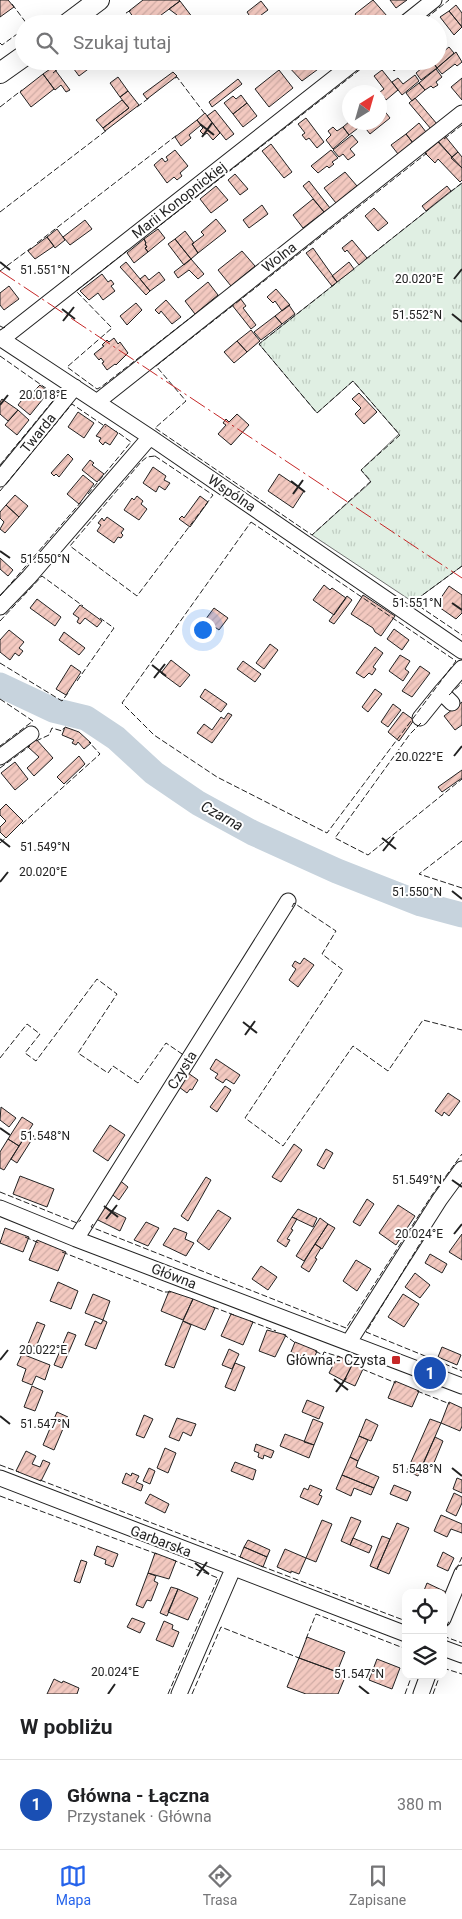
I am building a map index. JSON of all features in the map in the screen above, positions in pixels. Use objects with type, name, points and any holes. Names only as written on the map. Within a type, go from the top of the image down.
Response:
[{"type":"main road","points":[[79,15],[98,0]]},
{"type":"main road","points":[[0,74],[15,63]]},
{"type":"street","points":[[415,15],[434,0]]},
{"type":"street","name":"Marii Konopnickiej","points":[[1,338],[344,70]]},
{"type":"street","name":"Wolna","points":[[97,402],[462,113]]},
{"type":"street","name":"Wspólna","points":[[1,338],[150,437],[462,651]]},
{"type":"street","name":"Twarda","points":[[0,479],[75,387]]},
{"type":"street","points":[[0,607],[29,577],[150,437]]},
{"type":"street","points":[[420,718],[462,668]]},
{"type":"street","points":[[441,692],[452,703]]},
{"type":"street","points":[[0,757],[32,734]]},
{"type":"street","name":"Czysta","points":[[76,1239],[288,901]]},
{"type":"street","points":[[349,1342],[440,1199],[462,1169]]},
{"type":"street","name":"Główna","points":[[0,1208],[76,1239],[462,1386]]},
{"type":"street","name":"Garbarska","points":[[0,1478],[402,1632]]},
{"type":"street","points":[[179,1694],[233,1569]]},
{"type":"street","points":[[447,1609],[462,1573]]},
{"type":"street","points":[[447,1649],[462,1655]]},
{"type":"street","points":[[421,1694],[427,1679]]},
{"type":"green space","points":[[462,183],[462,566],[413,602],[312,535],[371,482],[361,470],[399,434],[353,381],[317,413],[259,344]]},
{"type":"building","points":[[0,0],[8,0],[14,7],[0,17]]},
{"type":"building","points":[[143,0],[180,1],[161,15],[132,15],[129,11]]},
{"type":"building","points":[[373,0],[386,15],[356,15]]},
{"type":"building","points":[[390,0],[407,0],[396,8]]},
{"type":"building","points":[[180,1],[191,15],[177,15],[169,9]]},
{"type":"building","points":[[261,1],[268,10],[261,15],[249,15],[247,12]]},
{"type":"building","points":[[456,5],[462,13],[462,27],[449,11]]},
{"type":"building","points":[[449,11],[462,27],[454,35],[447,26],[447,15],[443,15]]},
{"type":"building","points":[[449,47],[454,53],[447,59],[447,49]]},
{"type":"building","points":[[456,52],[462,62],[457,66],[455,64],[442,74],[439,70],[447,70],[447,60]]},
{"type":"building","points":[[49,70],[55,70],[70,90],[66,92],[61,85],[55,90],[43,74]]},
{"type":"building","points":[[75,70],[87,70],[79,76]]},
{"type":"building","points":[[279,70],[293,88],[269,107],[255,89]]},
{"type":"building","points":[[292,70],[317,70],[302,81]]},
{"type":"building","points":[[382,70],[398,90],[387,99],[387,85],[381,85],[374,76]]},
{"type":"building","points":[[420,70],[434,70],[421,80],[416,73]]},
{"type":"building","points":[[435,70],[442,77],[436,82],[438,85],[433,88],[431,86],[425,90],[419,83]]},
{"type":"building","points":[[173,72],[177,76],[147,99],[143,94]]},
{"type":"building","points":[[43,74],[54,89],[31,107],[20,92]]},
{"type":"building","points":[[415,75],[419,81],[402,95],[392,82],[398,78],[403,84]]},
{"type":"building","points":[[118,77],[128,91],[120,97],[110,83]]},
{"type":"building","points":[[462,78],[462,100],[451,87]]},
{"type":"building","points":[[238,79],[242,84],[212,107],[209,102]]},
{"type":"building","points":[[419,83],[425,90],[412,101],[406,93]]},
{"type":"building","points":[[128,91],[139,105],[105,131],[103,128],[129,108],[120,97]]},
{"type":"building","points":[[241,95],[247,103],[233,114],[224,103],[233,96],[236,99]]},
{"type":"building","points":[[415,98],[437,124],[431,129],[409,103]]},
{"type":"building","points":[[122,100],[129,108],[103,128],[96,120]]},
{"type":"building","points":[[247,103],[257,116],[243,127],[233,114]]},
{"type":"building","points":[[215,110],[234,134],[226,140],[207,116]]},
{"type":"building","points":[[205,113],[220,133],[213,140],[207,133],[204,135],[200,131],[203,128],[197,120]]},
{"type":"building","points":[[306,118],[324,142],[317,148],[309,138],[306,140],[302,135],[305,133],[298,124]]},
{"type":"building","points":[[197,120],[201,125],[189,135],[191,138],[181,146],[175,137]]},
{"type":"building","points":[[419,123],[426,132],[413,143],[406,134]]},
{"type":"building","points":[[333,127],[337,131],[342,128],[342,130],[345,130],[349,135],[333,149],[326,140],[331,135],[328,131]]},
{"type":"building","points":[[345,130],[356,130],[349,135]]},
{"type":"building","points":[[367,130],[375,130],[370,134]]},
{"type":"building","points":[[406,134],[413,143],[398,154],[391,145]]},
{"type":"building","points":[[352,135],[358,142],[350,149],[355,155],[348,160],[343,154],[339,157],[333,150]]},
{"type":"building","points":[[445,136],[458,152],[452,157],[438,141]]},
{"type":"building","points":[[438,142],[462,168],[462,180],[460,182],[438,159],[435,163],[425,153]]},
{"type":"building","points":[[271,144],[292,172],[284,178],[262,151]]},
{"type":"building","points":[[175,150],[188,166],[180,173],[182,176],[177,180],[174,177],[167,183],[154,165],[162,158],[165,162],[168,160],[166,157]]},
{"type":"building","points":[[331,150],[338,158],[332,162],[334,164],[329,168],[327,166],[318,173],[311,166]]},
{"type":"building","points":[[458,152],[462,157],[462,168],[451,158]]},
{"type":"building","points":[[345,172],[357,186],[336,203],[324,188]]},
{"type":"building","points":[[235,174],[248,189],[240,195],[228,180]]},
{"type":"building","points":[[309,181],[330,208],[324,212],[303,186]]},
{"type":"building","points":[[216,186],[228,200],[211,213],[200,199]]},
{"type":"building","points":[[447,186],[451,191],[426,211],[422,206]]},
{"type":"building","points":[[313,199],[324,212],[303,228],[293,215]]},
{"type":"building","points":[[262,205],[268,214],[249,228],[243,220]]},
{"type":"building","points":[[374,208],[388,223],[378,231],[365,216]]},
{"type":"building","points":[[216,219],[226,231],[198,253],[192,244],[204,235],[201,232]]},
{"type":"building","points":[[85,220],[92,229],[70,245],[63,237]]},
{"type":"building","points":[[57,229],[65,240],[55,248],[47,237]]},
{"type":"building","points":[[158,229],[165,238],[148,252],[145,248],[147,247],[144,239]]},
{"type":"building","points":[[185,231],[194,243],[192,244],[198,253],[191,259],[175,239]]},
{"type":"building","points":[[47,237],[54,246],[35,259],[28,251]]},
{"type":"building","points":[[144,239],[147,247],[145,248],[148,252],[134,263],[127,253]]},
{"type":"building","points":[[175,239],[191,259],[184,265],[168,244]]},
{"type":"building","points":[[352,240],[367,258],[359,265],[347,250],[345,252],[342,248]]},
{"type":"building","points":[[313,248],[337,282],[332,286],[306,253]]},
{"type":"building","points":[[242,251],[255,266],[231,286],[218,270]]},
{"type":"building","points":[[191,259],[204,274],[198,279],[189,270],[178,278],[174,272]]},
{"type":"building","points":[[126,262],[150,291],[146,295],[120,267]]},
{"type":"building","points":[[349,262],[354,269],[337,282],[332,276]]},
{"type":"building","points":[[159,272],[165,280],[150,291],[140,279],[145,275],[149,280]]},
{"type":"building","points":[[102,274],[108,282],[111,280],[114,284],[111,286],[115,291],[103,300],[98,293],[89,300],[80,291]]},
{"type":"building","points":[[208,282],[218,295],[195,314],[185,301]]},
{"type":"building","points":[[9,286],[19,299],[4,310],[0,305],[0,293]]},
{"type":"building","points":[[276,289],[290,305],[282,311],[275,301],[273,303],[267,297]]},
{"type":"building","points":[[240,298],[246,306],[243,308],[256,325],[251,329],[232,305]]},
{"type":"building","points":[[166,300],[181,317],[172,324],[161,311],[159,314],[155,310]]},
{"type":"building","points":[[136,303],[142,310],[127,325],[120,316]]},
{"type":"building","points":[[289,305],[295,314],[282,324],[275,316]]},
{"type":"building","points":[[275,316],[282,324],[261,340],[254,332]]},
{"type":"building","points":[[251,330],[260,341],[247,352],[237,341]]},
{"type":"building","points":[[114,338],[118,344],[120,342],[128,353],[116,365],[107,370],[101,358],[99,360],[94,354],[104,346],[102,345],[107,340],[109,342]]},
{"type":"building","points":[[237,341],[247,352],[234,363],[224,352]]},
{"type":"building","points":[[40,385],[46,390],[47,394],[30,415],[18,405],[28,392],[33,397],[36,393],[34,391]]},
{"type":"building","points":[[359,393],[377,412],[364,424],[355,414],[361,408],[352,399]]},
{"type":"building","points":[[2,399],[18,410],[8,421],[0,414],[0,402]]},
{"type":"building","points":[[18,410],[29,420],[17,435],[5,425]]},
{"type":"building","points":[[78,412],[94,423],[84,438],[68,427]]},
{"type":"building","points":[[237,414],[249,425],[231,445],[218,434],[226,425],[223,423],[226,419],[229,422]]},
{"type":"building","points":[[105,424],[118,433],[110,445],[105,442],[103,445],[99,441],[101,438],[96,436]]},
{"type":"building","points":[[68,454],[73,459],[59,477],[56,474],[54,476],[51,473]]},
{"type":"building","points":[[90,460],[94,463],[92,465],[104,474],[97,482],[82,470]]},
{"type":"building","points":[[153,467],[166,476],[164,480],[170,483],[165,490],[159,486],[156,492],[143,483]]},
{"type":"building","points":[[279,474],[304,491],[293,508],[268,491]]},
{"type":"building","points":[[83,475],[94,484],[79,504],[67,494]]},
{"type":"building","points":[[15,495],[28,506],[19,517],[6,505]]},
{"type":"building","points":[[137,496],[143,501],[141,504],[147,509],[139,520],[124,510],[132,498],[134,500]]},
{"type":"building","points":[[200,496],[208,502],[190,527],[179,519],[182,516],[184,518]]},
{"type":"building","points":[[6,505],[19,517],[5,533],[0,529],[4,522],[0,518],[0,512]]},
{"type":"building","points":[[107,517],[124,529],[121,533],[123,535],[121,538],[118,537],[114,543],[97,531],[101,525],[98,523],[102,518],[104,521]]},
{"type":"building","points":[[0,558],[13,570],[8,576],[0,569]]},
{"type":"building","points":[[324,585],[346,598],[334,615],[313,600]]},
{"type":"building","points":[[449,586],[462,595],[462,613],[456,619],[436,605]]},
{"type":"building","points":[[363,595],[395,616],[381,636],[373,628],[351,614]]},
{"type":"building","points":[[347,596],[352,600],[334,624],[329,621]]},
{"type":"building","points":[[37,599],[61,617],[55,626],[30,608]]},
{"type":"building","points":[[80,605],[102,621],[97,627],[85,618],[80,624],[77,622],[79,618],[73,614]]},
{"type":"building","points":[[214,608],[228,618],[219,630],[205,620]]},
{"type":"building","points":[[394,629],[409,640],[402,650],[387,639]]},
{"type":"building","points":[[9,630],[24,642],[19,648],[23,651],[19,656],[15,653],[10,660],[0,652],[0,640]]},
{"type":"building","points":[[64,632],[85,648],[79,655],[59,640]]},
{"type":"building","points":[[270,644],[278,650],[264,669],[256,663]]},
{"type":"building","points":[[375,647],[383,653],[373,667],[376,669],[372,675],[369,673],[364,678],[356,673]]},
{"type":"building","points":[[400,655],[410,661],[405,669],[409,672],[403,681],[389,671]]},
{"type":"building","points":[[171,660],[190,675],[180,687],[161,673]]},
{"type":"building","points":[[243,661],[261,674],[255,682],[237,669]]},
{"type":"building","points":[[71,665],[81,672],[66,695],[56,689]]},
{"type":"building","points":[[420,666],[430,673],[412,697],[402,691]]},
{"type":"building","points":[[205,689],[227,704],[221,712],[200,697]]},
{"type":"building","points":[[375,689],[382,694],[368,712],[362,707]]},
{"type":"building","points":[[462,702],[462,725],[455,730],[444,716]]},
{"type":"building","points":[[393,704],[401,710],[388,727],[381,722]]},
{"type":"building","points":[[403,712],[414,720],[399,741],[388,732]]},
{"type":"building","points":[[228,713],[232,715],[212,743],[197,733],[204,724],[212,730],[221,717],[224,719]]},
{"type":"building","points":[[65,727],[79,732],[91,743],[84,749],[78,742],[76,745],[72,743],[74,740],[62,735]]},
{"type":"building","points":[[36,739],[53,758],[34,776],[27,768],[39,757],[28,747]]},
{"type":"building","points":[[79,756],[85,764],[64,784],[57,777]]},
{"type":"building","points":[[15,762],[28,779],[15,790],[1,773]]},
{"type":"building","points":[[462,770],[462,778],[442,792],[438,787]]},
{"type":"building","points":[[6,804],[23,821],[6,838],[0,832],[0,827],[6,821],[0,815],[0,810]]},
{"type":"building","points":[[304,958],[314,965],[298,987],[289,980],[296,969],[292,966],[295,961],[300,964]]},
{"type":"building","points":[[216,1059],[240,1075],[234,1084],[226,1079],[223,1083],[215,1078],[218,1074],[210,1069]]},
{"type":"building","points":[[188,1073],[198,1080],[192,1090],[190,1089],[187,1093],[179,1087]]},
{"type":"building","points":[[225,1086],[231,1090],[217,1112],[210,1107]]},
{"type":"building","points":[[448,1093],[460,1101],[449,1116],[444,1112],[442,1116],[435,1111]]},
{"type":"building","points":[[1,1107],[16,1118],[9,1127],[0,1120]]},
{"type":"building","points":[[22,1117],[33,1124],[19,1146],[8,1139]]},
{"type":"building","points":[[110,1125],[125,1135],[108,1161],[93,1151]]},
{"type":"building","points":[[28,1132],[34,1136],[17,1163],[11,1159]]},
{"type":"building","points":[[8,1139],[19,1146],[4,1170],[0,1168],[0,1152]]},
{"type":"building","points":[[294,1144],[302,1150],[281,1182],[272,1177]]},
{"type":"building","points":[[326,1149],[333,1153],[324,1169],[317,1165]]},
{"type":"building","points":[[20,1176],[54,1189],[47,1207],[13,1194]]},
{"type":"building","points":[[206,1177],[211,1180],[188,1221],[181,1216]]},
{"type":"building","points":[[118,1179],[128,1187],[119,1200],[109,1192]]},
{"type":"building","points":[[367,1199],[374,1204],[360,1226],[353,1222]]},
{"type":"building","points":[[398,1205],[415,1216],[396,1245],[379,1233]]},
{"type":"building","points":[[102,1206],[126,1218],[120,1231],[96,1219]]},
{"type":"building","points":[[298,1209],[317,1218],[313,1227],[292,1217]]},
{"type":"building","points":[[218,1210],[231,1218],[209,1250],[197,1241]]},
{"type":"building","points":[[292,1217],[297,1219],[287,1239],[290,1240],[286,1247],[277,1241]]},
{"type":"building","points":[[320,1218],[328,1224],[304,1261],[296,1256]]},
{"type":"building","points":[[146,1222],[159,1228],[148,1246],[134,1240]]},
{"type":"building","points":[[328,1224],[335,1228],[322,1249],[315,1244]]},
{"type":"building","points":[[5,1228],[29,1237],[23,1252],[0,1243]]},
{"type":"building","points":[[174,1228],[187,1233],[185,1239],[194,1243],[186,1256],[163,1245]]},
{"type":"building","points":[[462,1234],[462,1260],[449,1252]]},
{"type":"building","points":[[37,1240],[66,1252],[58,1271],[29,1260]]},
{"type":"building","points":[[315,1244],[321,1248],[309,1272],[301,1267]]},
{"type":"building","points":[[430,1254],[447,1264],[442,1273],[425,1263]]},
{"type":"building","points":[[356,1260],[371,1269],[357,1291],[343,1281]]},
{"type":"building","points":[[261,1266],[277,1277],[268,1290],[252,1279]]},
{"type":"building","points":[[415,1273],[430,1285],[420,1298],[405,1287]]},
{"type":"building","points":[[58,1282],[78,1291],[71,1309],[50,1301]]},
{"type":"building","points":[[169,1291],[193,1299],[183,1320],[161,1311]]},
{"type":"building","points":[[93,1294],[110,1301],[103,1320],[85,1313]]},
{"type":"building","points":[[403,1294],[419,1304],[404,1327],[388,1317]]},
{"type":"building","points":[[193,1299],[215,1308],[205,1330],[183,1321]]},
{"type":"building","points":[[231,1314],[253,1322],[243,1345],[221,1336]]},
{"type":"building","points":[[103,1320],[107,1322],[96,1349],[85,1345],[95,1321],[101,1324]]},
{"type":"building","points":[[183,1321],[191,1325],[174,1368],[165,1365]]},
{"type":"building","points":[[37,1322],[45,1325],[36,1347],[28,1344]]},
{"type":"building","points":[[267,1330],[286,1335],[275,1357],[259,1351]]},
{"type":"building","points":[[68,1332],[76,1335],[62,1368],[54,1365]]},
{"type":"building","points":[[295,1342],[317,1351],[313,1361],[291,1352]]},
{"type":"building","points":[[442,1347],[461,1355],[457,1365],[438,1357]]},
{"type":"building","points":[[229,1349],[239,1354],[232,1369],[222,1365]]},
{"type":"building","points":[[22,1354],[50,1365],[45,1380],[36,1376],[32,1385],[22,1381],[26,1369],[17,1365]]},
{"type":"building","points":[[338,1356],[353,1363],[344,1381],[329,1373]]},
{"type":"building","points":[[235,1363],[245,1367],[235,1391],[225,1387]]},
{"type":"building","points":[[353,1363],[363,1369],[355,1386],[344,1381]]},
{"type":"building","points":[[395,1381],[419,1391],[412,1407],[388,1398]]},
{"type":"building","points":[[32,1386],[43,1391],[35,1411],[24,1407]]},
{"type":"building","points":[[307,1400],[324,1407],[319,1419],[302,1412]]},
{"type":"building","points":[[449,1402],[462,1408],[462,1426],[460,1431],[441,1423]]},
{"type":"building","points":[[57,1412],[68,1417],[54,1450],[43,1445]]},
{"type":"building","points":[[144,1415],[153,1419],[144,1438],[136,1435]]},
{"type":"building","points":[[177,1418],[196,1424],[191,1436],[183,1432],[179,1441],[169,1437]]},
{"type":"building","points":[[313,1419],[323,1423],[314,1445],[304,1442]]},
{"type":"building","points":[[366,1419],[378,1425],[371,1441],[359,1436]]},
{"type":"building","points":[[430,1419],[441,1423],[418,1476],[407,1471]]},
{"type":"building","points":[[285,1434],[314,1445],[309,1458],[280,1446]]},
{"type":"building","points":[[359,1436],[368,1440],[358,1461],[350,1457]]},
{"type":"building","points":[[435,1437],[443,1441],[433,1465],[430,1464],[426,1473],[420,1470]]},
{"type":"building","points":[[256,1444],[274,1451],[271,1458],[264,1455],[263,1459],[258,1457],[259,1453],[254,1451]]},
{"type":"building","points":[[165,1448],[176,1453],[168,1473],[157,1468]]},
{"type":"building","points":[[26,1451],[36,1456],[32,1464],[40,1467],[43,1460],[50,1463],[41,1481],[16,1471]]},
{"type":"building","points":[[350,1457],[358,1461],[356,1467],[379,1477],[374,1488],[342,1475]]},
{"type":"building","points":[[235,1462],[256,1470],[253,1480],[231,1471]]},
{"type":"building","points":[[149,1468],[155,1471],[150,1484],[143,1481]]},
{"type":"building","points":[[126,1473],[131,1476],[132,1473],[139,1476],[136,1482],[143,1485],[141,1491],[122,1483]]},
{"type":"building","points":[[342,1475],[374,1488],[371,1495],[354,1488],[351,1496],[336,1489]]},
{"type":"building","points":[[457,1478],[462,1480],[462,1493],[453,1489]]},
{"type":"building","points":[[310,1485],[322,1490],[319,1495],[322,1496],[318,1505],[300,1497],[304,1488],[308,1490]]},
{"type":"building","points":[[394,1485],[411,1492],[407,1501],[390,1494]]},
{"type":"building","points":[[454,1493],[462,1497],[462,1503],[456,1516],[446,1511]]},
{"type":"building","points":[[150,1494],[169,1504],[165,1513],[145,1503]]},
{"type":"building","points":[[441,1515],[462,1524],[462,1533],[451,1529],[447,1537],[434,1531]]},
{"type":"building","points":[[351,1517],[361,1521],[350,1545],[341,1541]]},
{"type":"building","points":[[322,1520],[332,1524],[316,1562],[306,1558]]},
{"type":"building","points":[[397,1523],[409,1528],[389,1574],[377,1569]]},
{"type":"building","points":[[382,1536],[390,1539],[377,1569],[370,1566]]},
{"type":"building","points":[[353,1538],[372,1546],[369,1553],[350,1545]]},
{"type":"building","points":[[248,1540],[270,1550],[267,1557],[244,1547]]},
{"type":"building","points":[[97,1546],[118,1554],[113,1567],[105,1564],[106,1560],[94,1555]]},
{"type":"building","points":[[244,1547],[267,1557],[263,1567],[240,1557]]},
{"type":"building","points":[[285,1549],[306,1558],[299,1574],[277,1567]]},
{"type":"building","points":[[443,1552],[454,1558],[448,1571],[437,1566]]},
{"type":"building","points":[[155,1553],[176,1561],[169,1579],[148,1573]]},
{"type":"building","points":[[81,1560],[87,1562],[80,1583],[74,1581]]},
{"type":"building","points":[[148,1573],[156,1576],[154,1581],[158,1583],[151,1601],[147,1600],[143,1608],[136,1605]]},
{"type":"building","points":[[427,1583],[440,1589],[425,1589]]},
{"type":"building","points":[[171,1587],[178,1589],[167,1616],[160,1613]]},
{"type":"building","points":[[178,1589],[198,1598],[188,1620],[168,1612]]},
{"type":"building","points":[[132,1618],[145,1623],[140,1633],[127,1627]]},
{"type":"building","points":[[164,1621],[173,1625],[172,1629],[179,1632],[173,1647],[156,1640]]},
{"type":"building","points":[[307,1637],[345,1652],[337,1672],[299,1658]]},
{"type":"building","points":[[299,1658],[346,1675],[338,1694],[306,1694],[287,1687]]},
{"type":"building","points":[[377,1659],[400,1668],[392,1689],[369,1680]]},
{"type":"building","points":[[54,1679],[79,1688],[77,1694],[47,1694]]},
{"type":"waterway","name":"Czarna","points":[[0,685],[53,710],[86,718],[116,738],[154,773],[198,803],[253,833],[337,871],[421,904],[462,915]]},
{"type":"fence","points":[[430,15],[449,0]]},
{"type":"fence","points":[[12,4],[20,15]]},
{"type":"fence","points":[[127,15],[126,13],[131,10]]},
{"type":"fence","points":[[0,43],[2,45],[15,36]]},
{"type":"fence","points":[[53,73],[57,70]]},
{"type":"fence","points":[[154,230],[359,70]]},
{"type":"fence","points":[[175,78],[177,77],[205,114]]},
{"type":"fence","points":[[0,107],[22,90]]},
{"type":"fence","points":[[137,107],[149,98]]},
{"type":"fence","points":[[444,139],[462,125]]},
{"type":"fence","points":[[0,212],[107,130]]},
{"type":"fence","points":[[37,243],[177,135]]},
{"type":"fence","points":[[335,284],[259,344],[317,413],[353,381],[400,435],[361,470],[371,481],[312,535],[155,428],[186,401],[156,366],[427,153]]},
{"type":"fence","points":[[450,192],[462,183]]},
{"type":"fence","points":[[366,259],[429,209]]},
{"type":"fence","points":[[0,271],[31,248]]},
{"type":"fence","points":[[128,250],[76,291],[112,328],[67,367],[97,389],[194,315]]},
{"type":"fence","points":[[0,326],[4,328],[6,326]]},
{"type":"fence","points":[[0,356],[57,396],[0,465]]},
{"type":"fence","points":[[0,491],[72,404],[106,427]]},
{"type":"fence","points":[[88,494],[131,442],[116,431]]},
{"type":"fence","points":[[155,456],[213,495],[137,596],[70,546],[141,462],[147,457],[155,456]]},
{"type":"fence","points":[[0,596],[81,502]]},
{"type":"fence","points":[[251,522],[456,661],[327,833],[217,777],[154,735],[122,703],[251,522]]},
{"type":"fence","points":[[462,566],[413,602],[462,635]]},
{"type":"fence","points":[[0,621],[42,576],[83,606]]},
{"type":"fence","points":[[77,681],[114,628],[100,618]]},
{"type":"fence","points":[[0,663],[62,701],[68,693]]},
{"type":"fence","points":[[449,695],[462,683]]},
{"type":"fence","points":[[0,699],[33,721],[0,746]]},
{"type":"fence","points":[[421,723],[410,734],[335,838],[368,855],[462,779]]},
{"type":"fence","points":[[36,741],[49,735],[52,728],[62,731],[64,728]]},
{"type":"fence","points":[[22,824],[100,754],[89,742]]},
{"type":"fence","points":[[0,768],[30,746]]},
{"type":"fence","points":[[0,843],[7,837]]},
{"type":"fence","points":[[462,841],[419,874],[462,888]]},
{"type":"fence","points":[[292,907],[294,903],[336,931],[322,954],[343,970],[245,1118],[283,1146],[353,1046],[388,1071],[423,1020],[462,1030]]},
{"type":"fence","points":[[0,1058],[27,1024],[40,1034],[25,1053],[36,1061],[97,979],[117,994],[78,1053],[108,1073],[113,1066],[138,1083],[166,1043],[185,1056]]},
{"type":"fence","points":[[93,1224],[91,1227],[346,1328],[432,1195],[462,1154]]},
{"type":"fence","points":[[0,1192],[77,1223],[81,1220]]},
{"type":"fence","points":[[25,1237],[39,1243]]},
{"type":"fence","points":[[424,1237],[366,1332],[462,1371]]},
{"type":"fence","points":[[62,1252],[164,1292],[172,1292]]},
{"type":"fence","points":[[213,1307],[234,1315]]},
{"type":"fence","points":[[250,1321],[276,1331]]},
{"type":"fence","points":[[283,1334],[297,1344]]},
{"type":"fence","points":[[315,1351],[323,1355],[324,1352],[340,1357]]},
{"type":"fence","points":[[362,1369],[396,1383]]},
{"type":"fence","points":[[417,1391],[450,1404]]},
{"type":"fence","points":[[0,1465],[19,1472]]},
{"type":"fence","points":[[40,1480],[243,1558]]},
{"type":"fence","points":[[0,1496],[157,1554]]},
{"type":"fence","points":[[456,1570],[462,1557]]},
{"type":"fence","points":[[168,1694],[218,1578],[173,1560]]},
{"type":"fence","points":[[261,1566],[402,1619]]},
{"type":"fence","points":[[306,1639],[316,1614],[402,1647]]},
{"type":"fence","points":[[443,1634],[449,1621]]},
{"type":"fence","points":[[192,1694],[221,1627],[299,1658],[300,1655]]},
{"type":"fence","points":[[447,1637],[462,1643]]},
{"type":"fence","points":[[447,1669],[462,1674]]},
{"type":"fence","points":[[405,1694],[411,1679]]},
{"type":"fence","points":[[433,1694],[439,1679]]},
{"type":"power","points":[[0,271],[462,578]]},
{"type":"place","name":"Główna - Czysta","points":[[396,1360]]},
{"type":"place","name":"Główna - Łączna","points":[[430,1373]]}]
